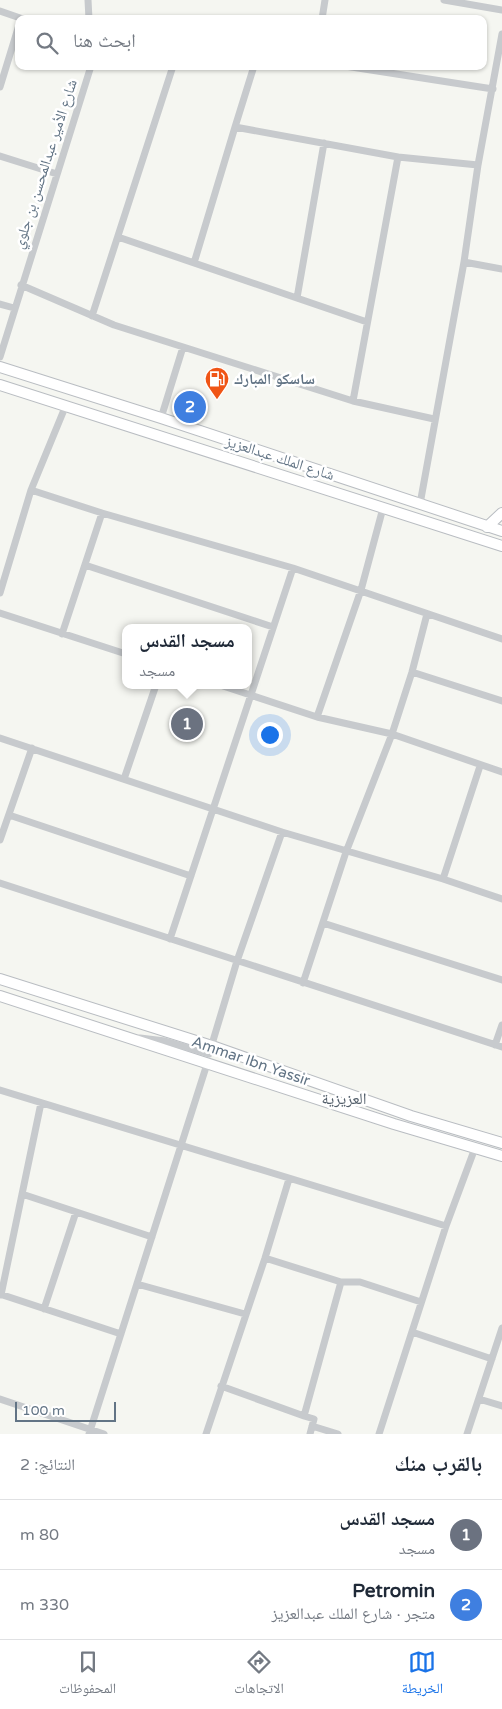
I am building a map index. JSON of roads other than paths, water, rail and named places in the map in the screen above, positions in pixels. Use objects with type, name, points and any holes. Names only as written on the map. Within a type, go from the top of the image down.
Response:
[{"type":"street","points":[[88,0],[89,15]]},
{"type":"street","points":[[323,15],[325,0]]},
{"type":"street","points":[[444,0],[502,10]]},
{"type":"street","points":[[0,11],[15,17]]},
{"type":"street","points":[[420,504],[464,262],[478,165],[502,34]]},
{"type":"street","points":[[0,87],[15,38]]},
{"type":"street","name":"شارع الأمير عبدالمحسن بن جلوي","points":[[0,357],[90,70]]},
{"type":"street","points":[[92,316],[172,70]]},
{"type":"street","points":[[194,263],[253,70]]},
{"type":"street","points":[[371,70],[492,89]]},
{"type":"street","points":[[235,127],[398,157],[478,165]]},
{"type":"street","points":[[296,298],[324,143]]},
{"type":"street","points":[[0,156],[57,174]]},
{"type":"street","points":[[353,401],[398,157]]},
{"type":"street","points":[[118,237],[367,322]]},
{"type":"street","points":[[464,262],[502,269]]},
{"type":"street","points":[[21,285],[114,325],[353,401],[434,419]]},
{"type":"street","points":[[0,304],[14,308]]},
{"type":"street","points":[[161,418],[183,347]]},
{"type":"street","name":"شارع الملك عبدالعزيز","points":[[0,367],[161,418],[502,531]]},
{"type":"street","name":"شارع الملك عبدالعزيز","points":[[0,385],[502,546]]},
{"type":"street","points":[[0,594],[31,490],[66,405]]},
{"type":"street","points":[[31,490],[102,513],[293,568],[502,639]]},
{"type":"street","points":[[317,717],[361,590],[383,508]]},
{"type":"street","points":[[62,634],[102,513]]},
{"type":"street","points":[[487,527],[502,513]]},
{"type":"street","points":[[85,565],[273,627]]},
{"type":"street","points":[[170,939],[293,568]]},
{"type":"street","points":[[0,613],[122,653]]},
{"type":"street","points":[[304,983],[346,852],[392,734],[412,672],[427,614]]},
{"type":"street","points":[[412,672],[502,701]]},
{"type":"street","points":[[124,780],[155,689]]},
{"type":"street","points":[[232,689],[317,717],[392,734],[480,766],[502,772]]},
{"type":"street","points":[[0,738],[282,832],[443,879],[502,899]]},
{"type":"street","points":[[0,840],[32,748]]},
{"type":"street","points":[[443,879],[480,766]]},
{"type":"street","points":[[9,815],[191,876]]},
{"type":"street","points":[[115,1035],[165,1041],[209,1054],[237,961],[282,832]]},
{"type":"street","points":[[0,883],[499,1046],[502,1025]]},
{"type":"street","points":[[322,923],[502,980]]},
{"type":"street","name":"Ammar Ibn Yassir","points":[[0,981],[31,988],[212,1046],[411,1116],[502,1143]]},
{"type":"street","name":"Ammar Ibn Yassir","points":[[0,996],[115,1035],[502,1156]]},
{"type":"street","points":[[90,1432],[208,1064]]},
{"type":"street","points":[[0,1090],[446,1226]]},
{"type":"street","points":[[41,1103],[1,1295],[121,1334]]},
{"type":"street","points":[[379,1434],[446,1226],[475,1148]]},
{"type":"street","points":[[206,1434],[265,1258],[289,1179]]},
{"type":"street","points":[[22,1194],[152,1238]]},
{"type":"street","points":[[44,1309],[76,1212]]},
{"type":"street","points":[[265,1258],[341,1282],[360,1282],[421,1302]]},
{"type":"street","points":[[304,1416],[341,1282]]},
{"type":"street","points":[[137,1284],[245,1314]]},
{"type":"street","points":[[467,1434],[502,1328]]},
{"type":"street","points":[[412,1332],[492,1359]]},
{"type":"street","points":[[222,1386],[314,1420],[310,1434]]},
{"type":"street","points":[[0,1399],[90,1432],[104,1434]]},
{"type":"street","points":[[479,1399],[502,1406]]},
{"type":"street","points":[[312,1426],[338,1434]]},
{"type":"place","name":"ساسكو المبارك","points":[[217,400]]},
{"type":"place","name":"Petromin","points":[[190,407]]},
{"type":"place","name":"مسجد القدس","points":[[187,724]]},
{"type":"district","name":"العزيزية","points":[[344,1098]]}]
